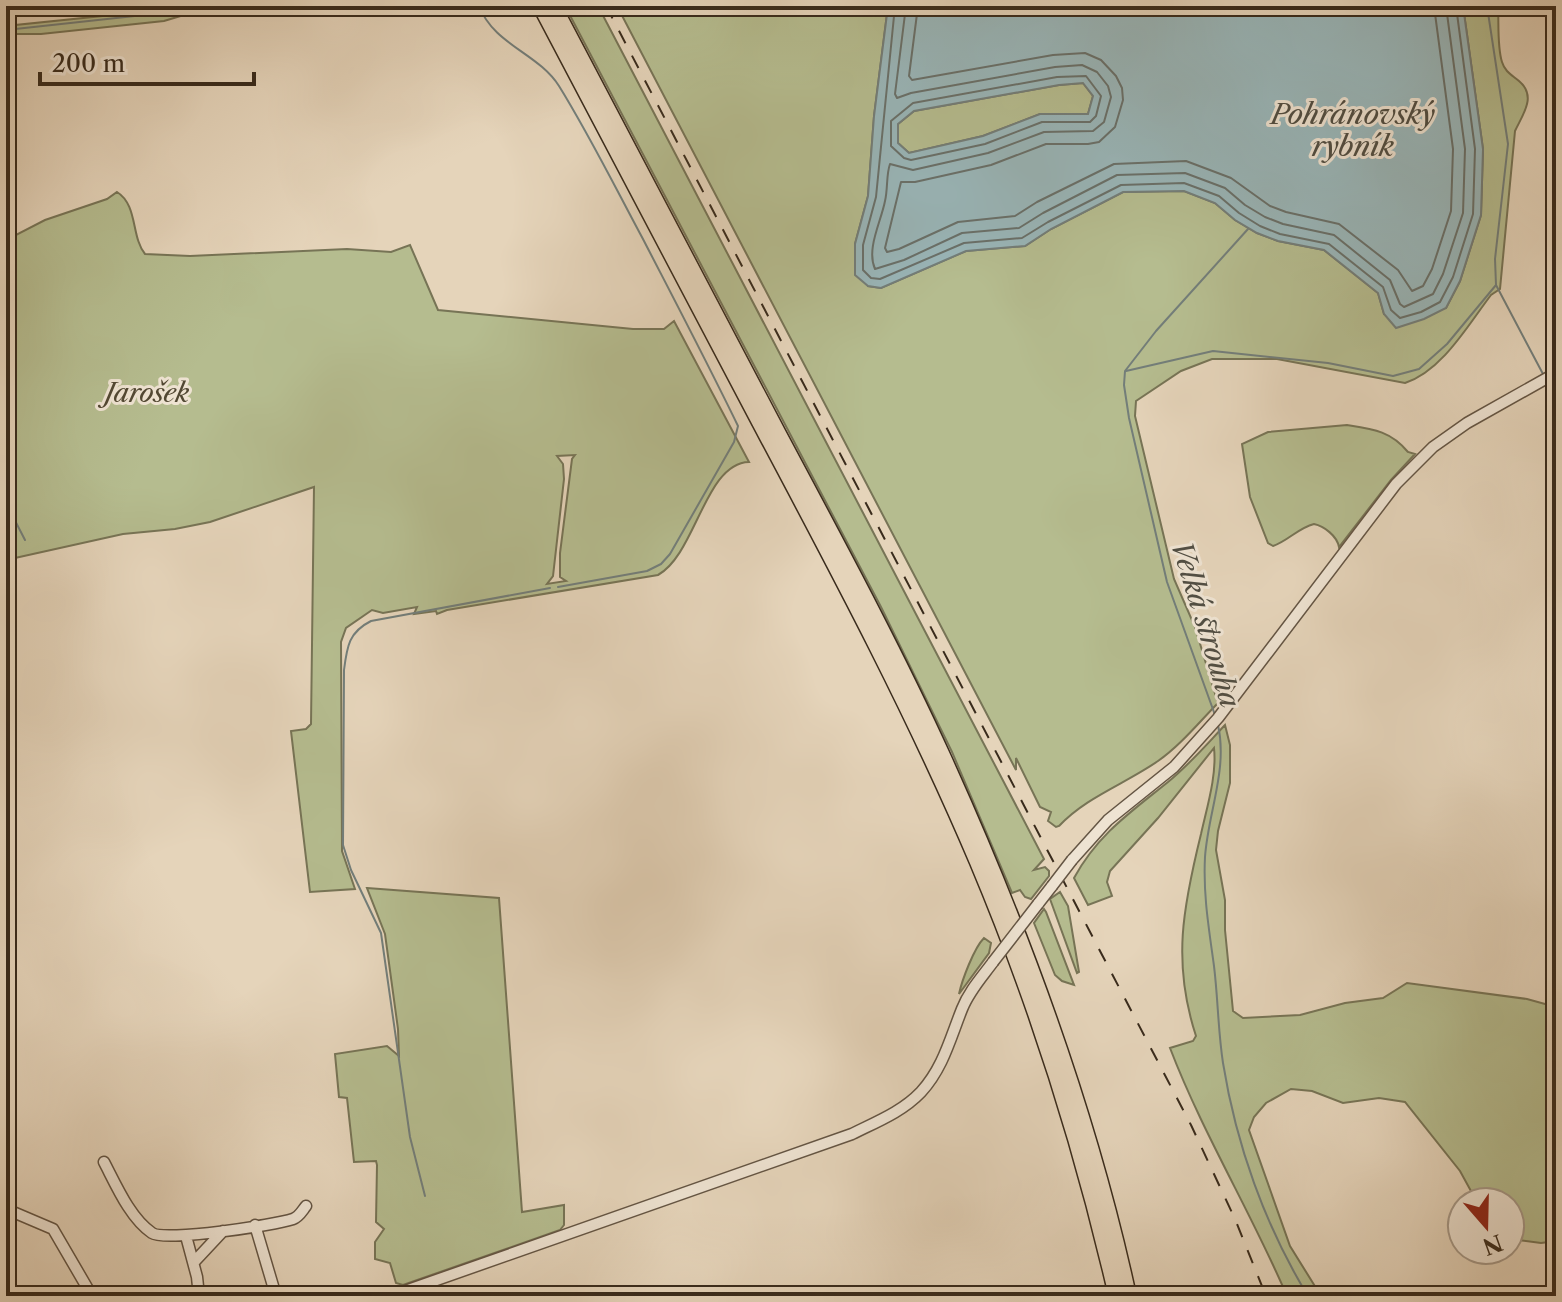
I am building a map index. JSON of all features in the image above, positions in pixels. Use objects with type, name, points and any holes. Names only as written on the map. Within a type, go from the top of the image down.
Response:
[{"type":"highway","points":[[540,6],[827,550],[943,786],[978,865],[1052,1066],[1083,1167],[1116,1296]]},
{"type":"highway","points":[[554,6],[872,611],[943,756],[999,883],[1063,1058],[1129,1296]]},
{"type":"street","points":[[391,1296],[852,1134],[895,1113],[920,1094],[936,1073],[954,1036],[962,1008],[973,989],[1072,860],[1099,828],[1174,767],[1216,721],[1396,484],[1433,447],[1455,431],[1549,376]]},
{"type":"street","points":[[104,1162],[138,1219],[153,1234],[186,1236],[292,1219],[306,1206]]},
{"type":"street","points":[[6,1209],[53,1229],[92,1296]]},
{"type":"street","points":[[255,1225],[276,1296]]},
{"type":"street","points":[[194,1262],[223,1231]]},
{"type":"street","points":[[186,1236],[199,1296]]},
{"type":"green space","points":[[173,6],[214,6],[164,21],[41,34],[6,34],[6,26]]},
{"type":"green space","points":[[565,6],[598,6],[1044,859],[1034,870],[1045,867],[1049,876],[1031,899],[1020,890],[1012,893],[952,752],[881,607]]},
{"type":"green space","points":[[617,6],[888,6],[874,116],[868,196],[855,244],[868,286],[881,288],[966,251],[1025,246],[1123,192],[1184,191],[1215,203],[1257,233],[1278,241],[1324,250],[1378,293],[1384,314],[1446,308],[1460,281],[1481,215],[1483,149],[1463,6],[1498,6],[1502,62],[1524,87],[1528,99],[1515,131],[1500,289],[1491,295],[1442,358],[1405,383],[1277,359],[1212,359],[1181,371],[1136,401],[1135,416],[1174,579],[1195,627],[1217,700],[1220,701],[1166,755],[1081,807],[1059,826],[1048,821],[1051,812],[1040,807],[1016,758],[1016,770]]},
{"type":"green space","points":[[1083,83],[1093,96],[1088,114],[1040,114],[983,136],[909,153],[898,143],[898,124],[914,111]]},
{"type":"green space","name":"Jarošek","points":[[117,192],[124,198],[145,254],[190,256],[347,249],[391,252],[410,245],[438,310],[633,329],[664,329],[674,321],[749,462],[734,466],[722,477],[682,549],[658,575],[437,614],[436,611],[414,614],[417,607],[383,613],[372,610],[346,628],[341,642],[342,851],[355,889],[310,892],[291,731],[306,729],[311,724],[314,487],[210,522],[123,534],[6,560],[6,240],[45,220],[107,199]],"holes":[[[575,455],[560,553],[560,577],[566,581],[547,584],[553,576],[564,479],[563,464],[557,456]]]},
{"type":"green space","points":[[1347,425],[1381,432],[1415,454],[1339,547],[1330,532],[1314,524],[1278,544],[1273,546],[1268,543],[1250,497],[1242,444],[1268,432]]},
{"type":"green space","points":[[1225,725],[1230,745],[1230,783],[1216,850],[1225,900],[1233,1011],[1243,1018],[1300,1015],[1345,1003],[1383,998],[1407,983],[1527,999],[1556,1007],[1556,1241],[1526,1241],[1526,1186],[1468,1186],[1460,1171],[1405,1102],[1379,1098],[1343,1103],[1312,1091],[1291,1089],[1266,1103],[1254,1117],[1249,1130],[1290,1246],[1321,1296],[1287,1296],[1197,1111],[1170,1048],[1193,1041],[1196,1036],[1184,984],[1183,935],[1189,886],[1213,780],[1214,748],[1158,818],[1110,871],[1107,882],[1112,896],[1088,905],[1074,878],[1105,836],[1183,769]]},
{"type":"green space","points":[[367,888],[499,898],[522,1212],[564,1205],[564,1225],[560,1230],[403,1285],[396,1283],[390,1263],[375,1259],[375,1242],[384,1229],[376,1222],[377,1165],[376,1161],[354,1162],[347,1098],[339,1097],[335,1054],[387,1046],[399,1056],[385,934]]},
{"type":"green space","points":[[1060,892],[1068,906],[1077,973],[1050,899]]},
{"type":"green space","points":[[1044,909],[1074,985],[1055,975],[1034,923]]},
{"type":"green space","points":[[984,938],[991,943],[989,953],[959,994],[969,964]]},
{"type":"water","name":"Pohránovský rybník","points":[[888,6],[1463,6],[1483,149],[1481,215],[1460,281],[1446,308],[1396,328],[1384,314],[1378,293],[1324,250],[1278,241],[1257,233],[1215,203],[1184,191],[1123,192],[1025,246],[966,251],[881,288],[868,286],[855,275],[855,244],[868,196],[874,116]],"holes":[[[1083,83],[1093,96],[1088,114],[1040,114],[983,136],[909,153],[898,143],[898,124],[914,111],[1059,85]]]},
{"type":"waterway","points":[[6,30],[153,14],[187,6]]},
{"type":"waterway","points":[[479,6],[495,30],[540,65],[559,86],[644,241],[738,426],[734,442],[670,554],[661,564],[647,571],[558,587]]},
{"type":"waterway","points":[[1126,371],[1213,351],[1328,363],[1393,376],[1419,369],[1447,344],[1496,285],[1495,259],[1508,144],[1487,6]]},
{"type":"waterway","name":"Velká strouha","points":[[1215,715],[1167,582],[1124,385],[1125,371],[1156,331],[1248,229]]},
{"type":"waterway","points":[[1496,285],[1543,374]]},
{"type":"waterway","points":[[1548,383],[1553,392],[1556,417]]},
{"type":"waterway","points":[[6,503],[25,540]]},
{"type":"waterway","points":[[425,1196],[410,1137],[381,933],[351,870],[343,845],[346,654],[354,635],[371,621],[550,588]]},
{"type":"waterway","name":"Velká strouha","points":[[1218,725],[1221,758],[1205,871],[1223,1063],[1236,1124],[1254,1184],[1278,1241],[1308,1296]]},
{"type":"railway","points":[[606,6],[1191,1125],[1235,1219],[1266,1296]]}]
